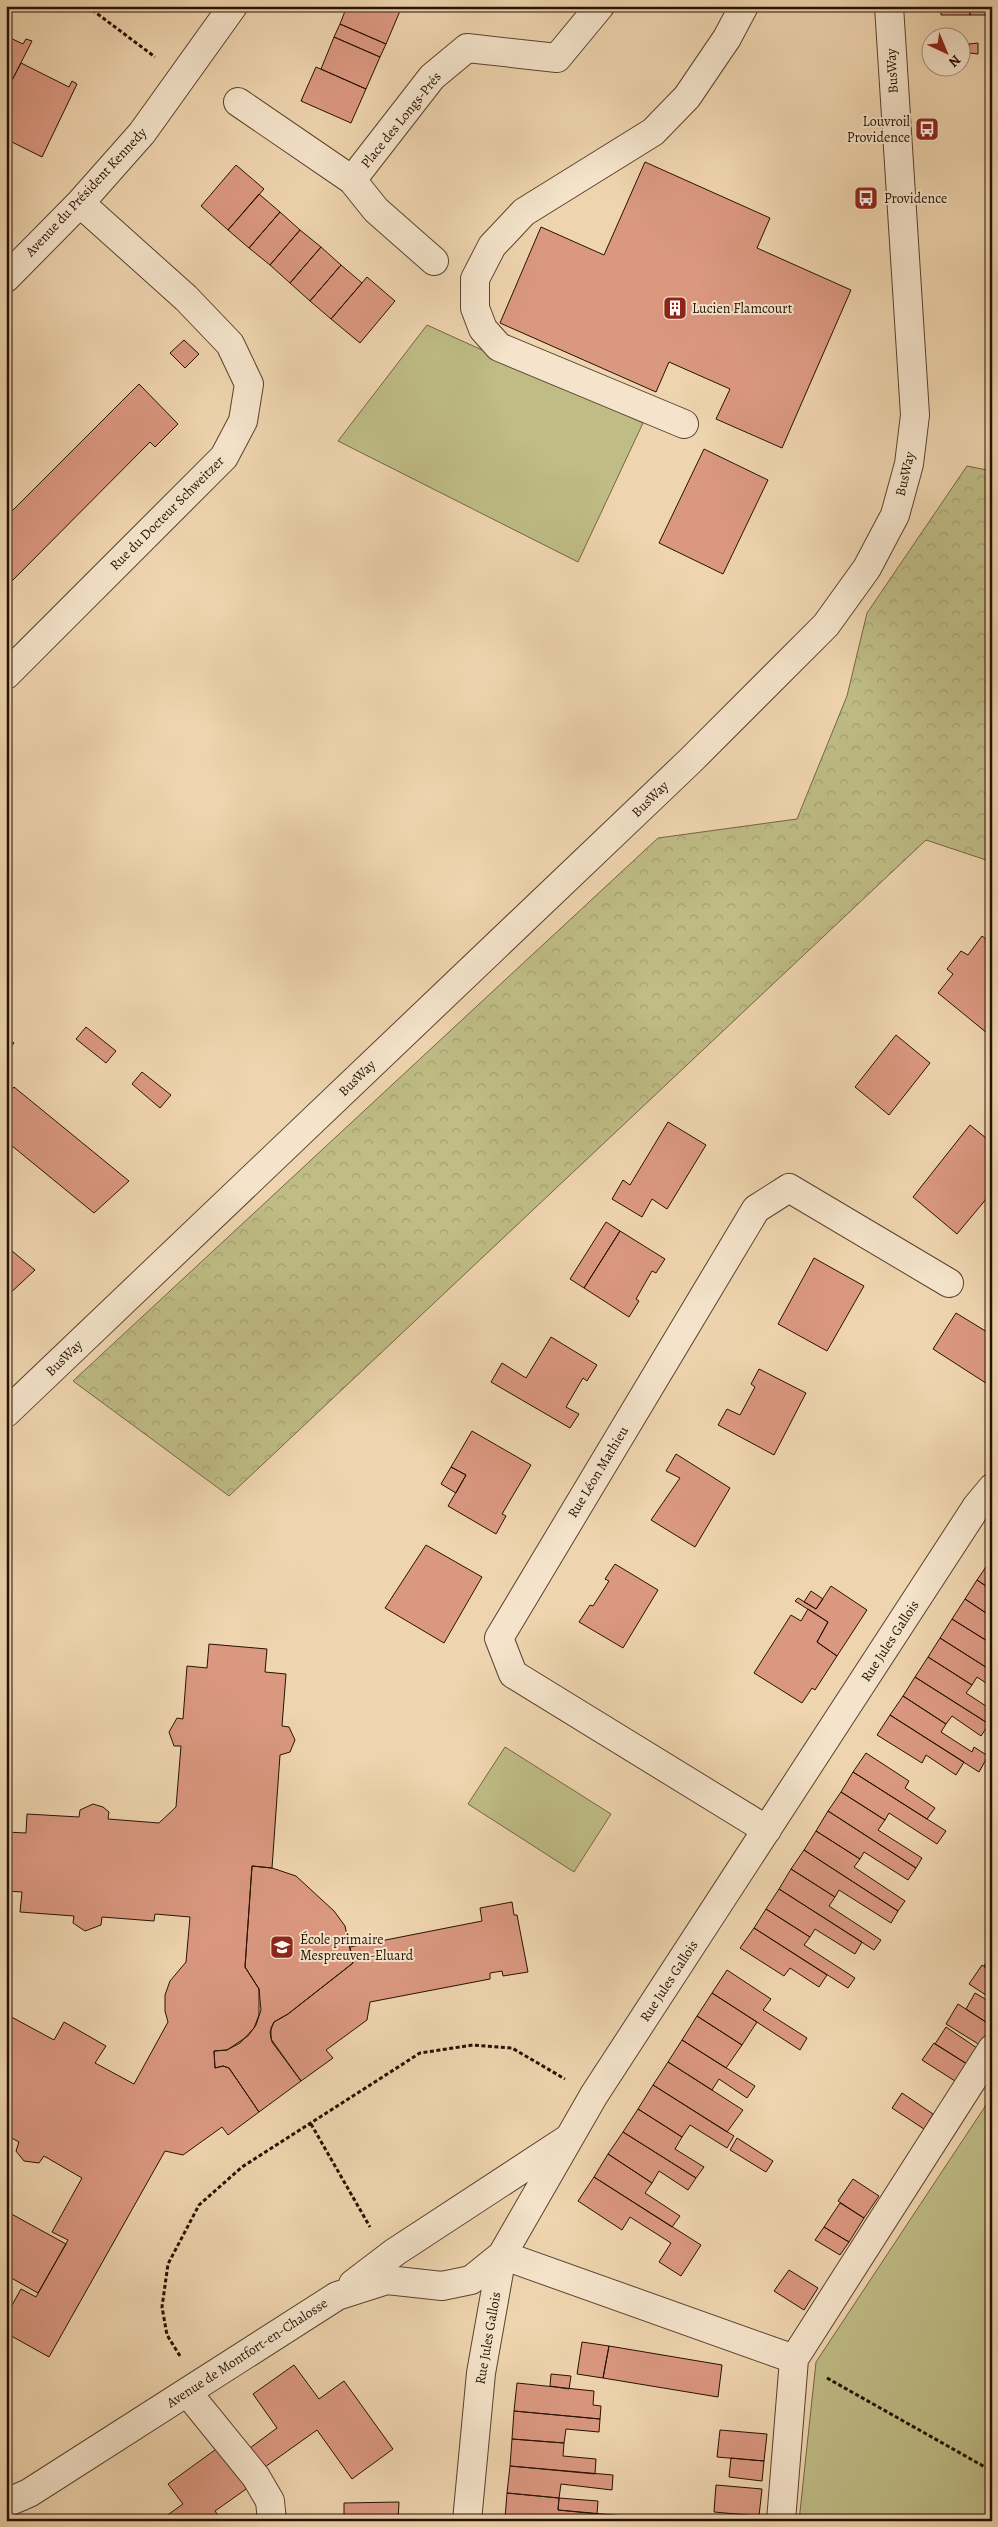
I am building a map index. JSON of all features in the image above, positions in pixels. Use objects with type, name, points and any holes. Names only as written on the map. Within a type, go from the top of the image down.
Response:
[{"type":"street","name":"Avenue du Président Kennedy","points":[[6,278],[80,203],[142,132],[233,6]]},
{"type":"street","name":"Place des Longs-Prés","points":[[352,180],[432,77],[466,48],[558,58],[600,6]]},
{"type":"street","points":[[684,424],[499,347],[483,329],[475,308],[475,279],[492,246],[524,212],[653,132],[660,125],[687,97],[727,38],[744,6]]},
{"type":"street","name":"BusWay","points":[[6,1413],[696,754],[826,625],[867,568],[895,515],[909,464],[915,415],[889,6]]},
{"type":"street","points":[[238,102],[352,180],[376,210],[434,261]]},
{"type":"street","name":"Rue du Docteur Schweitzer","points":[[6,675],[224,457],[243,421],[246,402],[248,384],[230,344],[186,298],[80,203]]},
{"type":"street","name":"Rue Léon Mathieu","points":[[767,1830],[513,1674],[499,1638],[756,1210],[789,1188],[949,1283]]},
{"type":"street","name":"Rue Jules Gallois","points":[[466,2521],[480,2373],[502,2255],[594,2096],[977,1506],[992,1488]]},
{"type":"street","points":[[780,2521],[794,2359],[992,2049]]},
{"type":"street","points":[[337,2296],[395,2252],[569,2138]]},
{"type":"street","points":[[502,2255],[794,2359]]},
{"type":"street","name":"Avenue de Montfort-en-Chalosse","points":[[6,2503],[29,2493],[337,2296],[387,2280],[442,2286],[471,2280],[502,2255]]},
{"type":"street","points":[[192,2389],[256,2477],[270,2501],[272,2521]]},
{"type":"path","points":[[192,2389],[168,2335],[162,2307],[168,2264],[199,2205],[242,2167],[420,2053],[473,2044],[512,2048],[594,2096]]},
{"type":"path","points":[[311,2124],[373,2232]]},
{"type":"path","points":[[794,2359],[992,2471]]},
{"type":"green space","points":[[427,325],[643,423],[578,562],[338,441]]},
{"type":"green space","points":[[967,466],[992,471],[992,862],[926,840],[229,1496],[73,1381],[658,838],[797,819],[847,696],[867,613]]},
{"type":"green space","points":[[505,1747],[611,1814],[574,1872],[468,1804]]},
{"type":"green space","points":[[992,2096],[992,2521],[799,2521],[816,2362]]},
{"type":"building","points":[[347,6],[390,6],[400,11],[386,44],[340,24]]},
{"type":"building","points":[[390,6],[402,6],[400,11]]},
{"type":"building","points":[[941,6],[970,6],[970,15],[941,15]]},
{"type":"building","points":[[970,6],[992,6],[992,15],[970,15]]},
{"type":"building","points":[[340,24],[386,44],[380,57],[334,37]]},
{"type":"building","points":[[6,36],[23,44],[26,39],[32,41],[6,92]]},
{"type":"building","points":[[334,37],[380,57],[366,89],[321,69]]},
{"type":"building","points":[[978,43],[978,54],[970,53],[970,44]]},
{"type":"building","points":[[21,63],[69,87],[72,81],[77,84],[42,157],[6,139],[6,92]]},
{"type":"building","points":[[316,67],[366,89],[351,123],[301,101]]},
{"type":"building","name":"Lucien Flamcourt","points":[[645,162],[770,218],[757,248],[851,290],[782,448],[716,419],[730,389],[669,362],[656,392],[500,323],[541,227],[604,255]]},
{"type":"building","points":[[236,165],[264,189],[228,230],[201,206]]},
{"type":"building","points":[[259,194],[280,212],[249,248],[228,230]]},
{"type":"building","points":[[280,212],[300,230],[270,265],[249,248]]},
{"type":"building","points":[[300,230],[321,247],[290,283],[270,265]]},
{"type":"building","points":[[321,247],[341,265],[310,301],[290,283]]},
{"type":"building","points":[[341,265],[362,283],[331,319],[310,301]]},
{"type":"building","points":[[367,277],[395,301],[360,343],[331,319]]},
{"type":"building","points":[[184,340],[199,354],[185,368],[170,353]]},
{"type":"building","points":[[139,384],[178,424],[155,447],[150,442],[6,587],[6,517]]},
{"type":"building","points":[[704,449],[768,480],[723,574],[659,543]]},
{"type":"building","points":[[982,936],[992,944],[992,1028],[987,1033],[938,993],[953,974],[947,969],[961,951],[968,955]]},
{"type":"building","points":[[86,1027],[116,1051],[106,1063],[76,1039]]},
{"type":"building","points":[[896,1035],[930,1063],[889,1115],[855,1087]]},
{"type":"building","points":[[6,1037],[14,1043],[6,1053]]},
{"type":"building","points":[[142,1072],[171,1095],[160,1108],[132,1084]]},
{"type":"building","points":[[14,1087],[129,1181],[94,1213],[6,1141],[6,1097]]},
{"type":"building","points":[[668,1122],[706,1145],[667,1209],[652,1199],[642,1217],[612,1199],[623,1180],[630,1185]]},
{"type":"building","points":[[970,1125],[992,1143],[992,1192],[957,1234],[913,1197]]},
{"type":"building","points":[[606,1222],[620,1231],[584,1288],[570,1279]]},
{"type":"building","points":[[620,1231],[665,1259],[656,1273],[652,1271],[636,1299],[639,1301],[629,1317],[584,1288]]},
{"type":"building","points":[[6,1246],[35,1270],[6,1297]]},
{"type":"building","points":[[814,1258],[864,1286],[827,1351],[778,1324]]},
{"type":"building","points":[[956,1313],[992,1335],[992,1387],[933,1349]]},
{"type":"building","points":[[551,1337],[597,1365],[587,1381],[583,1378],[566,1407],[579,1414],[570,1428],[491,1382],[502,1363],[526,1378]]},
{"type":"building","points":[[759,1369],[806,1393],[774,1455],[718,1425],[727,1409],[740,1415],[755,1387],[751,1384]]},
{"type":"building","points":[[472,1431],[531,1465],[502,1514],[506,1516],[496,1534],[448,1506],[466,1475],[451,1467]]},
{"type":"building","points":[[676,1454],[730,1488],[695,1547],[651,1520],[680,1478],[666,1471]]},
{"type":"building","points":[[451,1467],[466,1475],[456,1493],[441,1484]]},
{"type":"building","points":[[426,1545],[482,1577],[444,1643],[385,1608]]},
{"type":"building","points":[[990,1561],[992,1562],[992,1590],[977,1580]]},
{"type":"building","points":[[615,1564],[658,1590],[623,1648],[579,1622],[590,1605],[593,1606],[609,1581],[605,1579]]},
{"type":"building","points":[[977,1580],[992,1590],[992,1617],[965,1599]]},
{"type":"building","points":[[831,1586],[867,1610],[837,1656],[817,1642],[828,1622],[795,1601],[798,1598],[816,1609]]},
{"type":"building","points":[[811,1591],[823,1599],[816,1609],[804,1602]]},
{"type":"building","points":[[965,1599],[992,1617],[992,1644],[952,1619]]},
{"type":"building","points":[[808,1609],[828,1622],[817,1642],[837,1656],[815,1690],[812,1688],[802,1703],[754,1673],[791,1615],[801,1621]]},
{"type":"building","points":[[952,1619],[992,1644],[992,1671],[940,1638]]},
{"type":"building","points":[[940,1638],[992,1671],[992,1687],[977,1677],[972,1685],[928,1657]]},
{"type":"building","points":[[209,1644],[267,1649],[265,1672],[286,1674],[282,1726],[289,1727],[295,1740],[290,1752],[280,1755],[272,1868],[252,1866],[245,1967],[259,1989],[259,2015],[254,2028],[240,2043],[227,2050],[214,2051],[215,2068],[223,2066],[229,2068],[259,2112],[228,2135],[222,2127],[183,2155],[165,2151],[49,2357],[6,2333],[6,2316],[21,2289],[36,2297],[68,2240],[52,2232],[82,2178],[44,2156],[39,2163],[24,2161],[16,2151],[19,2142],[6,2135],[6,2014],[54,2040],[64,2022],[106,2046],[95,2063],[134,2084],[168,2022],[165,2011],[165,1995],[170,1981],[186,1962],[190,1917],[155,1914],[154,1921],[102,1917],[101,1925],[85,1931],[73,1923],[74,1916],[20,1912],[22,1892],[6,1891],[6,1832],[26,1833],[27,1814],[79,1817],[80,1810],[93,1804],[103,1807],[109,1812],[108,1819],[159,1823],[176,1807],[181,1746],[174,1746],[169,1732],[177,1718],[183,1719],[187,1666],[207,1668]]},
{"type":"building","points":[[928,1657],[972,1685],[966,1693],[992,1710],[992,1719],[989,1724],[915,1677]]},
{"type":"building","points":[[915,1677],[989,1724],[981,1736],[952,1716],[946,1724],[903,1696]]},
{"type":"building","points":[[903,1696],[946,1724],[941,1732],[972,1752],[974,1747],[988,1756],[979,1772],[890,1715]]},
{"type":"building","points":[[890,1715],[964,1762],[956,1775],[926,1755],[922,1763],[877,1735]]},
{"type":"building","points":[[866,1753],[909,1781],[905,1788],[935,1808],[927,1819],[853,1772]]},
{"type":"building","points":[[853,1772],[946,1831],[937,1844],[889,1813],[885,1820],[841,1792]]},
{"type":"building","points":[[841,1792],[885,1820],[878,1830],[922,1858],[916,1868],[828,1811]]},
{"type":"building","points":[[828,1811],[916,1868],[908,1880],[864,1852],[860,1859],[816,1831]]},
{"type":"building","points":[[816,1831],[860,1859],[854,1867],[905,1901],[898,1911],[804,1850]]},
{"type":"building","points":[[804,1850],[898,1911],[891,1923],[839,1890],[835,1897],[791,1869]]},
{"type":"building","points":[[252,1866],[272,1868],[296,1876],[334,1911],[345,1926],[353,1963],[288,2014],[274,2022],[271,2028],[271,2039],[301,2081],[259,2112],[229,2068],[223,2066],[215,2068],[214,2051],[227,2050],[248,2036],[256,2025],[261,2010],[259,1989],[245,1967]]},
{"type":"building","points":[[791,1869],[835,1897],[829,1906],[881,1940],[874,1950],[779,1889]]},
{"type":"building","points":[[779,1889],[862,1942],[855,1954],[815,1929],[810,1937],[766,1909]]},
{"type":"building","points":[[512,1902],[514,1915],[517,1915],[528,1972],[503,1976],[502,1971],[490,1973],[490,1979],[370,2002],[367,2020],[326,2050],[333,2058],[301,2081],[272,2042],[270,2032],[274,2022],[288,2014],[353,1963],[350,1947],[482,1921],[480,1908]]},
{"type":"building","points":[[766,1909],[810,1937],[804,1945],[855,1978],[848,1988],[754,1928]]},
{"type":"building","points":[[754,1928],[827,1975],[819,1987],[790,1968],[784,1976],[740,1948]]},
{"type":"building","points":[[992,1954],[992,1972],[984,1966]]},
{"type":"building","points":[[982,1965],[992,1972],[992,1999],[969,1984]]},
{"type":"building","points":[[727,1970],[771,1999],[763,2010],[807,2038],[800,2050],[712,1993]]},
{"type":"building","points":[[712,1993],[757,2022],[742,2045],[697,2016]]},
{"type":"building","points":[[975,1993],[992,2003],[992,2026],[966,2009]]},
{"type":"building","points":[[958,2004],[992,2026],[980,2045],[946,2024]]},
{"type":"building","points":[[697,2016],[742,2045],[726,2068],[682,2040]]},
{"type":"building","points":[[946,2027],[977,2048],[967,2064],[935,2044]]},
{"type":"building","points":[[682,2040],[755,2086],[747,2098],[719,2079],[712,2090],[668,2062]]},
{"type":"building","points":[[934,2043],[967,2064],[955,2081],[922,2060]]},
{"type":"building","points":[[668,2062],[743,2110],[727,2132],[653,2085]]},
{"type":"building","points":[[653,2085],[734,2136],[727,2148],[690,2125],[682,2137],[638,2109]]},
{"type":"building","points":[[902,2093],[933,2114],[924,2129],[892,2108]]},
{"type":"building","points":[[638,2109],[682,2137],[675,2149],[704,2167],[696,2178],[623,2132]]},
{"type":"building","points":[[623,2132],[696,2178],[688,2190],[659,2171],[652,2183],[608,2154]]},
{"type":"building","points":[[737,2138],[773,2161],[766,2172],[730,2150]]},
{"type":"building","points":[[608,2154],[652,2183],[645,2193],[680,2216],[672,2227],[594,2177]]},
{"type":"building","points":[[594,2177],[701,2245],[681,2276],[659,2262],[671,2243],[630,2217],[622,2230],[578,2201]]},
{"type":"building","points":[[853,2179],[879,2196],[864,2218],[838,2201]]},
{"type":"building","points":[[840,2203],[864,2218],[849,2242],[824,2227]]},
{"type":"building","points":[[6,2211],[66,2244],[38,2293],[6,2275]]},
{"type":"building","points":[[824,2227],[849,2242],[840,2255],[815,2240]]},
{"type":"building","points":[[789,2270],[818,2288],[804,2310],[774,2291]]},
{"type":"building","points":[[582,2342],[609,2346],[603,2378],[577,2374]]},
{"type":"building","points":[[609,2346],[722,2365],[718,2397],[603,2378]]},
{"type":"building","points":[[294,2365],[319,2399],[344,2381],[393,2449],[352,2479],[317,2430],[265,2467],[250,2448],[277,2428],[253,2394]]},
{"type":"building","points":[[551,2374],[571,2376],[569,2389],[550,2386]]},
{"type":"building","points":[[517,2383],[594,2391],[593,2405],[601,2406],[600,2419],[514,2411]]},
{"type":"building","points":[[514,2411],[600,2419],[599,2432],[566,2429],[564,2443],[512,2439]]},
{"type":"building","points":[[720,2430],[767,2434],[764,2461],[717,2457]]},
{"type":"building","points":[[512,2439],[564,2443],[563,2456],[596,2459],[595,2474],[510,2466]]},
{"type":"building","points":[[219,2447],[249,2487],[215,2511],[222,2521],[159,2521],[183,2504],[168,2484]]},
{"type":"building","points":[[731,2458],[764,2461],[762,2481],[729,2477]]},
{"type":"building","points":[[510,2466],[613,2475],[612,2490],[561,2484],[559,2498],[507,2493]]},
{"type":"building","points":[[716,2485],[762,2489],[759,2516],[714,2512]]},
{"type":"building","points":[[507,2493],[559,2498],[558,2510],[626,2516],[626,2521],[505,2519]]},
{"type":"building","points":[[559,2498],[598,2501],[597,2514],[558,2510]]},
{"type":"building","points":[[399,2502],[398,2521],[344,2521],[344,2503]]},
{"type":"place","name":"Louvroil Providence","points":[[927,129]]},
{"type":"place","name":"Providence","points":[[866,198]]},
{"type":"place","name":"Lucien Flamcourt","points":[[675,308]]},
{"type":"place","name":"École primaire Mespreuven-Eluard","points":[[282,1947]]}]
